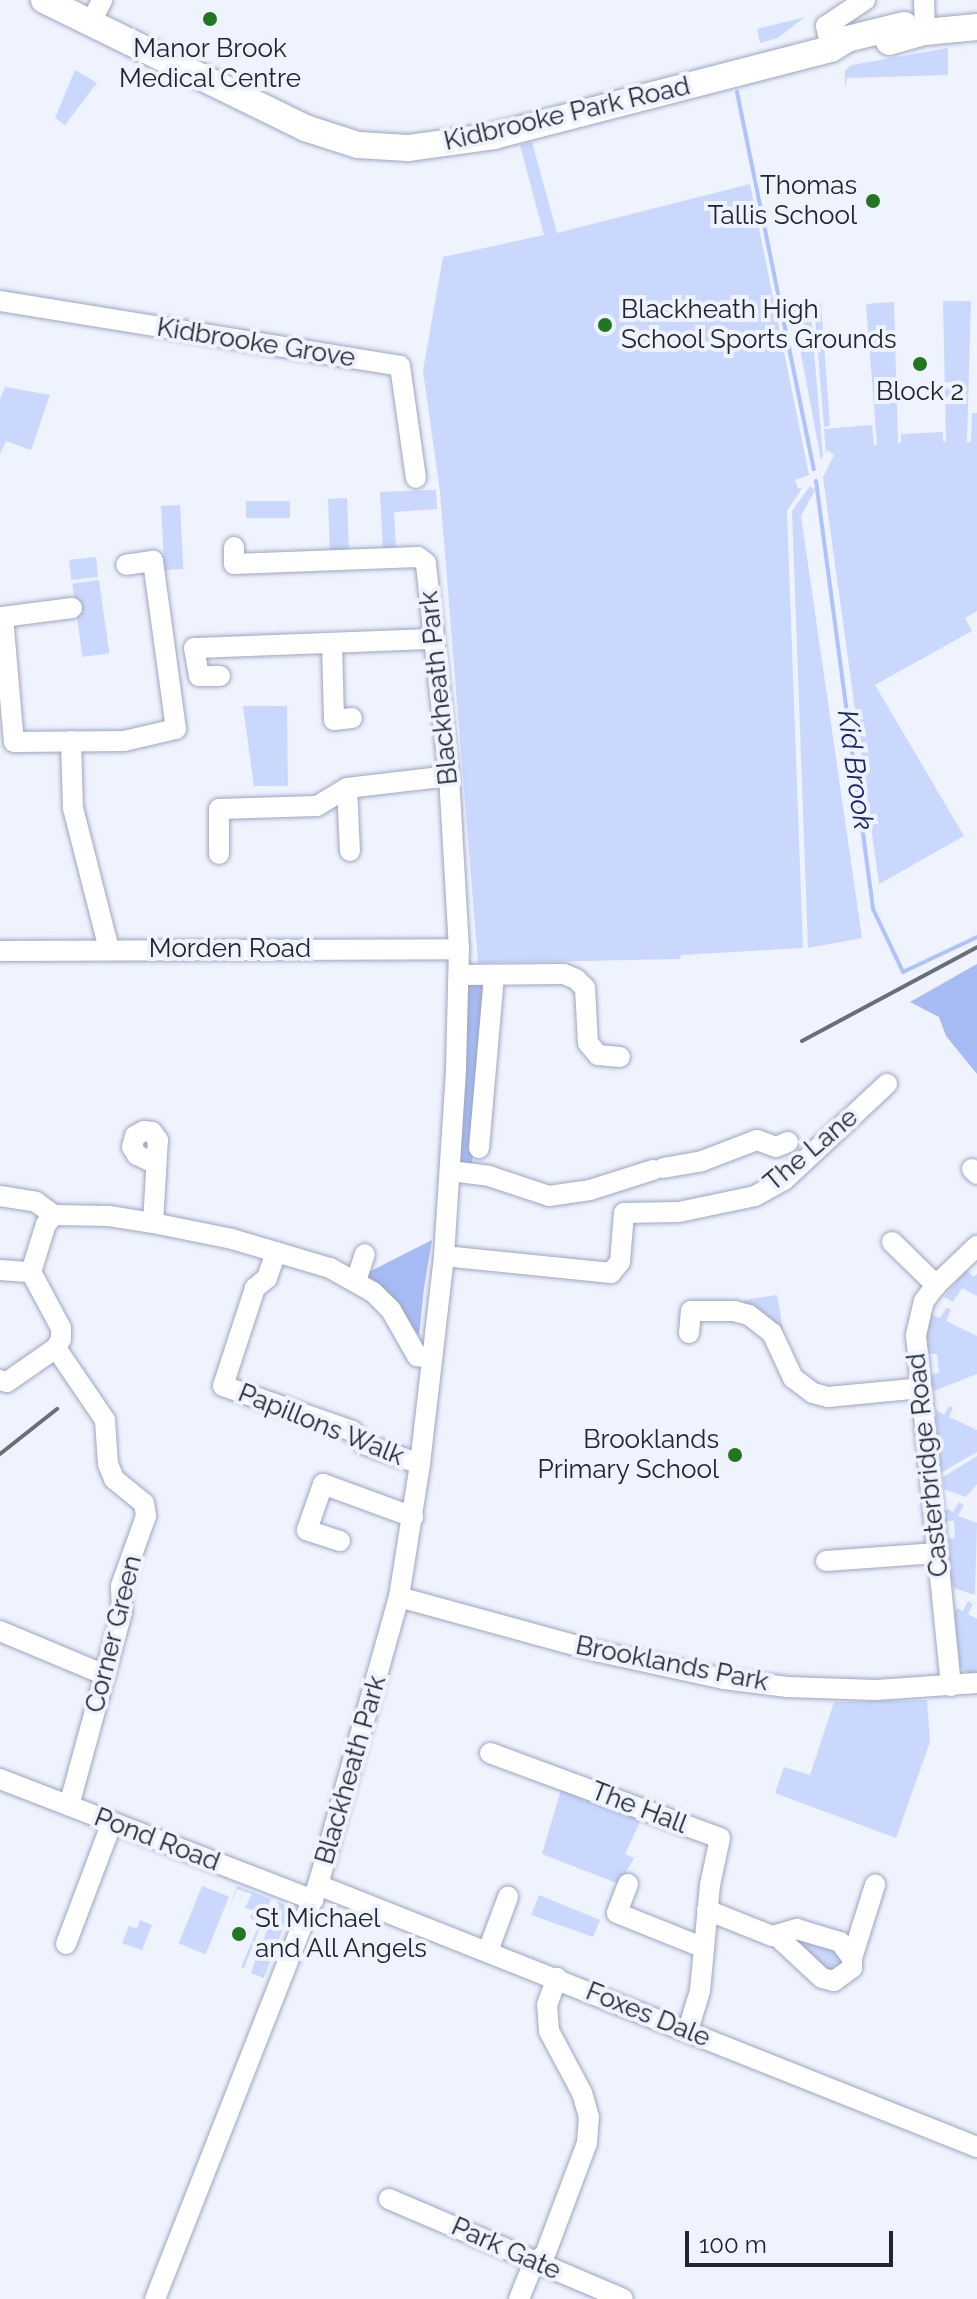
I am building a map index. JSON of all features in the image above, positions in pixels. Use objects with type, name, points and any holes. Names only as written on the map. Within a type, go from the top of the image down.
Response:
[{"type":"main road","name":"Kidbrooke Park Road","points":[[44,0],[97,11],[305,128],[358,145],[396,148],[494,136],[831,49],[847,39],[915,28],[971,28]]},
{"type":"main road","name":"Kidbrooke Park Road","points":[[831,49],[847,51],[915,28]]},
{"type":"main road","points":[[862,47],[877,52],[937,42],[971,28]]},
{"type":"street","points":[[831,49],[826,26],[865,0]]},
{"type":"street","points":[[915,28],[924,0]]},
{"type":"street","name":"Kidbrooke Grove","points":[[0,301],[400,366],[416,478]]},
{"type":"street","name":"Blackheath Park","points":[[155,2299],[316,1892],[399,1597],[420,1464],[444,1256],[459,975],[449,776],[426,563],[418,557],[234,564],[234,547]]},
{"type":"street","points":[[72,608],[3,617],[14,742],[124,741],[176,729],[153,561],[126,565]]},
{"type":"street","points":[[220,676],[199,676],[194,648],[433,639]]},
{"type":"street","points":[[332,643],[341,678],[334,720],[352,718]]},
{"type":"street","points":[[71,741],[73,808],[109,949]]},
{"type":"street","points":[[219,854],[219,809],[317,806],[347,788],[449,776]]},
{"type":"street","points":[[347,788],[350,851]]},
{"type":"street","name":"Morden Road","points":[[0,951],[459,949]]},
{"type":"street","points":[[459,975],[564,974],[576,979],[585,988],[588,1043],[598,1055],[620,1057]]},
{"type":"street","points":[[479,1148],[494,975]]},
{"type":"street","name":"The Lane","points":[[444,1256],[611,1273],[620,1262],[624,1213],[679,1212],[755,1196],[784,1180],[887,1084]]},
{"type":"street","points":[[450,1171],[489,1176],[549,1196],[590,1190],[658,1169],[702,1161],[757,1140],[776,1147],[788,1142]]},
{"type":"street","points":[[153,1223],[156,1164]]},
{"type":"street","points":[[0,1196],[36,1202],[54,1215],[109,1216],[153,1223],[330,1268],[356,1281],[391,1310],[417,1356],[432,1358]]},
{"type":"street","points":[[0,1380],[7,1382],[56,1348],[61,1339],[61,1328],[31,1272],[46,1224],[54,1215]]},
{"type":"street","points":[[892,1242],[936,1285]]},
{"type":"street","name":"Casterbridge Road","points":[[951,1686],[921,1388],[917,1318],[936,1285],[977,1246]]},
{"type":"street","name":"Papillons Walk","points":[[276,1252],[267,1278],[255,1288],[223,1386],[352,1431],[364,1444],[420,1464]]},
{"type":"street","points":[[356,1281],[365,1254]]},
{"type":"street","points":[[0,1270],[31,1272]]},
{"type":"street","points":[[689,1333],[691,1311],[734,1311],[749,1315],[772,1333],[793,1378],[813,1393],[828,1397],[921,1388]]},
{"type":"street","name":"Corner Green","points":[[56,1348],[105,1420],[108,1464],[114,1479],[144,1503],[146,1516],[121,1586],[122,1612],[69,1806]]},
{"type":"street","points":[[340,1541],[307,1530],[323,1484],[413,1517]]},
{"type":"street","points":[[826,1561],[937,1553]]},
{"type":"street","name":"Brooklands Park","points":[[399,1597],[600,1652],[724,1679],[787,1687],[876,1690],[977,1683]]},
{"type":"street","points":[[0,1631],[105,1675]]},
{"type":"street","name":"The Hall","points":[[490,1753],[720,1838],[707,1910],[700,1991],[688,2030]]},
{"type":"street","name":"Pond Road","points":[[0,1779],[112,1822],[316,1892]]},
{"type":"street","points":[[66,1944],[112,1822]]},
{"type":"street","points":[[628,1884],[617,1913],[704,1948]]},
{"type":"street","points":[[707,1910],[778,1937],[822,1978],[834,1981],[846,1976],[852,1968],[852,1958],[875,1885]]},
{"type":"street","name":"Foxes Dale","points":[[316,1892],[488,1951],[977,2147]]},
{"type":"street","points":[[488,1951],[508,1897]]},
{"type":"street","points":[[778,1937],[797,1929],[818,1934],[840,1942],[852,1958]]},
{"type":"street","points":[[519,2299],[546,2252],[587,2143],[589,2117],[582,2093],[549,2031],[547,2005],[557,1978]]},
{"type":"street","name":"Park Gate","points":[[389,2199],[623,2299]]},
{"type":"shaded area","points":[[805,17],[778,38],[760,43],[757,29]]},
{"type":"shaded area","points":[[948,48],[948,75],[847,78],[845,88],[845,70],[852,65]]},
{"type":"shaded area","points":[[75,70],[97,83],[65,125],[55,118]]},
{"type":"shaded area","points":[[532,142],[557,233],[750,184],[809,475],[795,480],[798,488],[802,488],[787,511],[803,948],[681,955],[680,959],[478,963],[440,492],[423,371],[443,257],[544,235],[520,145]]},
{"type":"shaded area","points":[[943,301],[971,301],[967,442],[971,442],[972,413],[977,413],[977,611],[965,618],[972,631],[875,685],[964,836],[879,884],[823,477],[834,455],[828,450],[826,453],[824,429],[872,425],[874,445],[877,445],[866,304],[894,302],[898,443],[901,443],[901,434],[943,432],[943,441],[946,442]]},
{"type":"shaded area","points":[[821,303],[830,426],[824,427],[814,304]]},
{"type":"shaded area","points":[[810,304],[823,456],[821,460],[792,306]]},
{"type":"shaded area","points":[[5,387],[50,395],[31,450],[6,441],[0,454],[0,399]]},
{"type":"shaded area","points":[[810,486],[815,490],[801,516],[862,938],[808,948],[792,511]]},
{"type":"shaded area","points":[[436,490],[437,509],[394,512],[396,549],[383,550],[380,492]]},
{"type":"shaded area","points":[[347,498],[349,552],[330,553],[328,499]]},
{"type":"shaded area","points":[[246,501],[290,501],[290,518],[246,518]]},
{"type":"shaded area","points":[[180,505],[183,569],[164,570],[161,506]]},
{"type":"shaded area","points":[[96,557],[98,577],[71,580],[69,560]]},
{"type":"shaded area","points":[[99,580],[109,653],[83,657],[72,584]]},
{"type":"shaded area","points":[[243,706],[287,706],[288,786],[254,786]]},
{"type":"shaded area","points":[[977,964],[977,1074],[946,1036],[939,1017],[910,1002]]},
{"type":"shaded area","points":[[483,978],[487,994],[472,1165],[454,1164],[468,981]]},
{"type":"shaded area","points":[[432,1240],[419,1336],[398,1306],[363,1275]]},
{"type":"shaded area","points":[[966,1269],[973,1277],[977,1274],[977,1296],[962,1288],[953,1302],[944,1297]]},
{"type":"shaded area","points":[[777,1295],[784,1335],[766,1315],[743,1304],[744,1300]]},
{"type":"shaded area","points":[[947,1307],[951,1310],[946,1321],[977,1336],[977,1374],[934,1391],[929,1375],[939,1373],[937,1354],[927,1354],[925,1338],[931,1314],[940,1318]]},
{"type":"shaded area","points":[[949,1406],[953,1408],[949,1417],[977,1430],[977,1452],[939,1474],[936,1410],[944,1415]]},
{"type":"shaded area","points":[[977,1456],[977,1484],[966,1497],[944,1489],[943,1477]]},
{"type":"shaded area","points":[[959,1502],[964,1505],[958,1516],[977,1523],[975,1595],[954,1588],[949,1571],[945,1539],[955,1538],[954,1521],[944,1521],[944,1515],[947,1509],[953,1512]]},
{"type":"shaded area","points":[[968,1601],[973,1604],[968,1614],[977,1619],[977,1675],[969,1674],[958,1666],[953,1615],[957,1608],[963,1611]]},
{"type":"shaded area","points":[[927,1700],[930,1742],[896,1838],[775,1793],[784,1767],[810,1775],[834,1702]]},
{"type":"shaded area","points":[[563,1783],[644,1813],[625,1854],[634,1858],[619,1884],[542,1854]]},
{"type":"shaded area","points":[[202,1886],[229,1897],[206,1954],[179,1943]]},
{"type":"shaded area","points":[[237,1886],[271,1899],[244,1968],[241,1967],[259,1925],[250,1917],[254,1910],[245,1908],[252,1894],[237,1889],[229,1908]]},
{"type":"shaded area","points":[[539,1895],[600,1920],[593,1937],[531,1915]]},
{"type":"shaded area","points":[[278,1902],[291,1907],[264,1978],[251,1973]]},
{"type":"shaded area","points":[[140,1920],[152,1925],[142,1950],[122,1943],[129,1926],[137,1929]]},
{"type":"shaded area","points":[[793,1936],[826,1942],[846,1962],[838,1973],[818,1969]]},
{"type":"waterway","name":"Kid Brook","points":[[737,92],[814,469]]},
{"type":"waterway","name":"Kid Brook","points":[[816,481],[873,909],[903,972],[977,937]]},
{"type":"railway","points":[[802,1041],[977,947]]},
{"type":"railway","points":[[0,1454],[57,1409]]},
{"type":"place","name":"Manor Brook Medical Centre","points":[[210,19]]},
{"type":"place","name":"Thomas Tallis School","points":[[873,201]]},
{"type":"place","name":"Blackheath High School Sports Grounds","points":[[605,325]]},
{"type":"place","name":"Block 2","points":[[920,364]]},
{"type":"place","name":"Brooklands Primary School","points":[[735,1455]]},
{"type":"place","name":"St Michael and All Angels","points":[[239,1934]]}]
